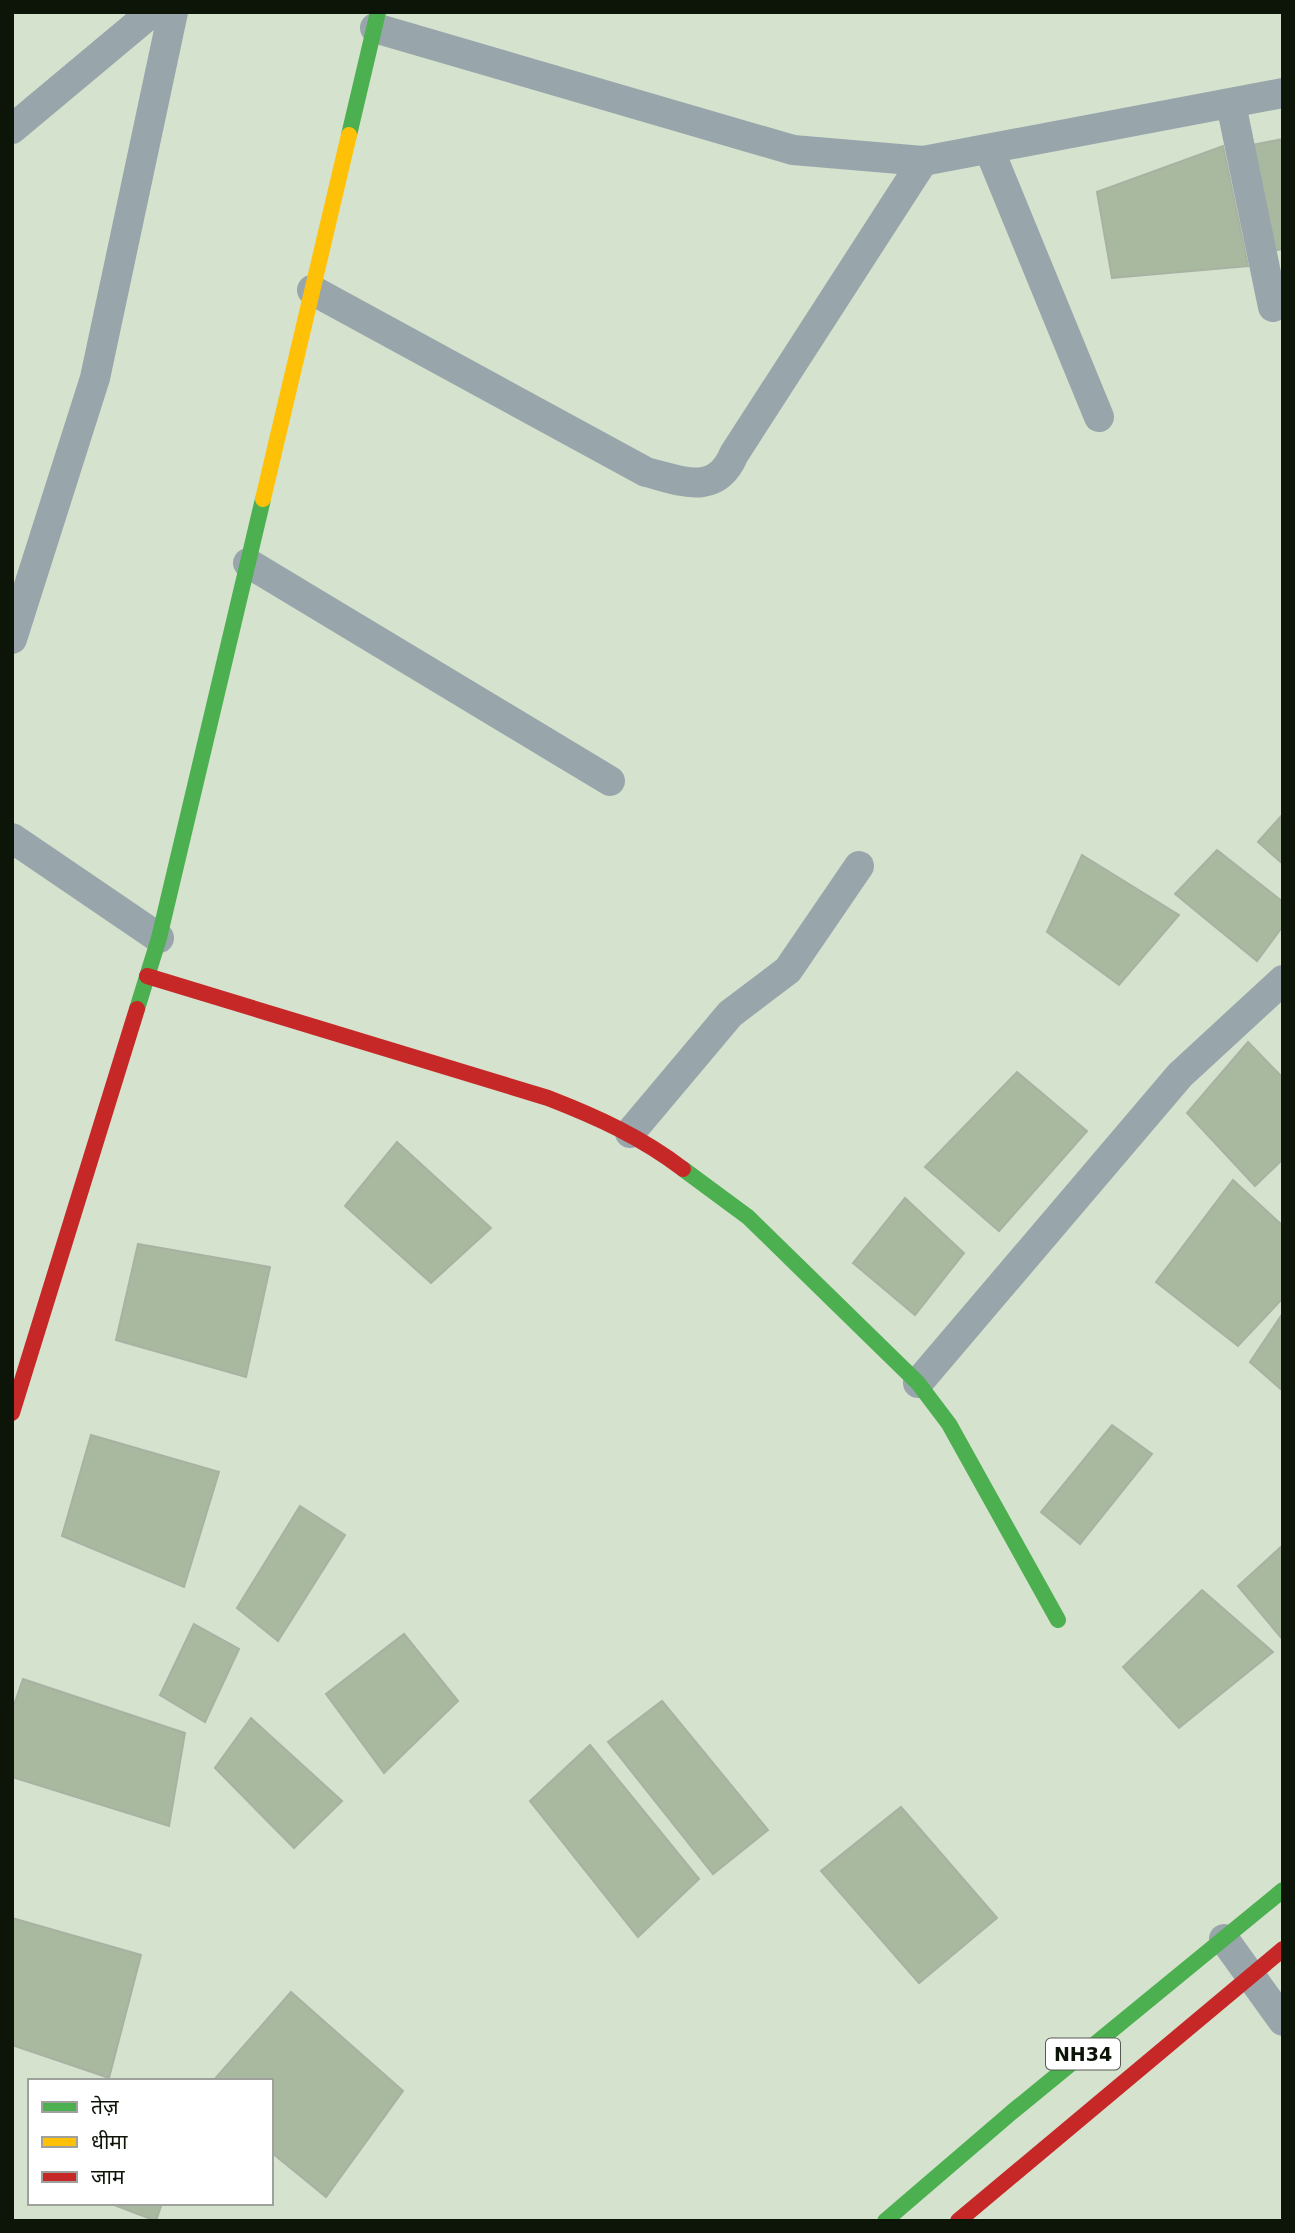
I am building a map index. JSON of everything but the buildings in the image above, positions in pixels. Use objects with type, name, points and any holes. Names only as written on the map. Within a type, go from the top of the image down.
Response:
[{"type":"main road","points":[[12,1413],[159,938],[377,20]]},
{"type":"main road","points":[[147,976],[498,1085],[548,1098],[630,1133],[656,1149],[748,1217],[918,1383],[949,1424],[1058,1620]]},
{"type":"main road","name":"NH34","points":[[885,2221],[1283,1891]]},
{"type":"main road","name":"NH34","points":[[958,2221],[1283,1950]]},
{"type":"street","points":[[12,129],[152,12]]},
{"type":"street","points":[[12,639],[94,378],[173,12]]},
{"type":"street","points":[[377,20],[793,150],[923,161],[1283,93]]},
{"type":"street","points":[[1231,104],[1272,307]]},
{"type":"street","points":[[989,149],[1099,417]]},
{"type":"street","points":[[312,290],[646,472],[681,481],[708,483],[727,472],[734,454],[923,161]]},
{"type":"street","points":[[248,563],[610,781]]},
{"type":"street","points":[[12,838],[159,938]]},
{"type":"street","points":[[630,1133],[730,1014],[788,970],[859,866]]},
{"type":"street","points":[[918,1383],[1180,1075],[1283,979]]},
{"type":"street","points":[[1224,1938],[1249,1978],[1283,2021]]},
{"type":"traffic: fast","points":[[349,135],[378,12]]},
{"type":"traffic: fast","points":[[137,1009],[159,938],[263,499]]},
{"type":"traffic: fast","points":[[683,1169],[748,1217],[918,1383],[949,1424],[1058,1620]]},
{"type":"traffic: fast","points":[[885,2221],[1012,2112],[1283,1890]]},
{"type":"traffic: slow","points":[[263,499],[349,135]]},
{"type":"traffic: jam","points":[[147,976],[548,1098],[618,1129],[683,1169]]},
{"type":"traffic: jam","points":[[12,1413],[137,1009]]},
{"type":"traffic: jam","points":[[958,2221],[1283,1949]]}]
